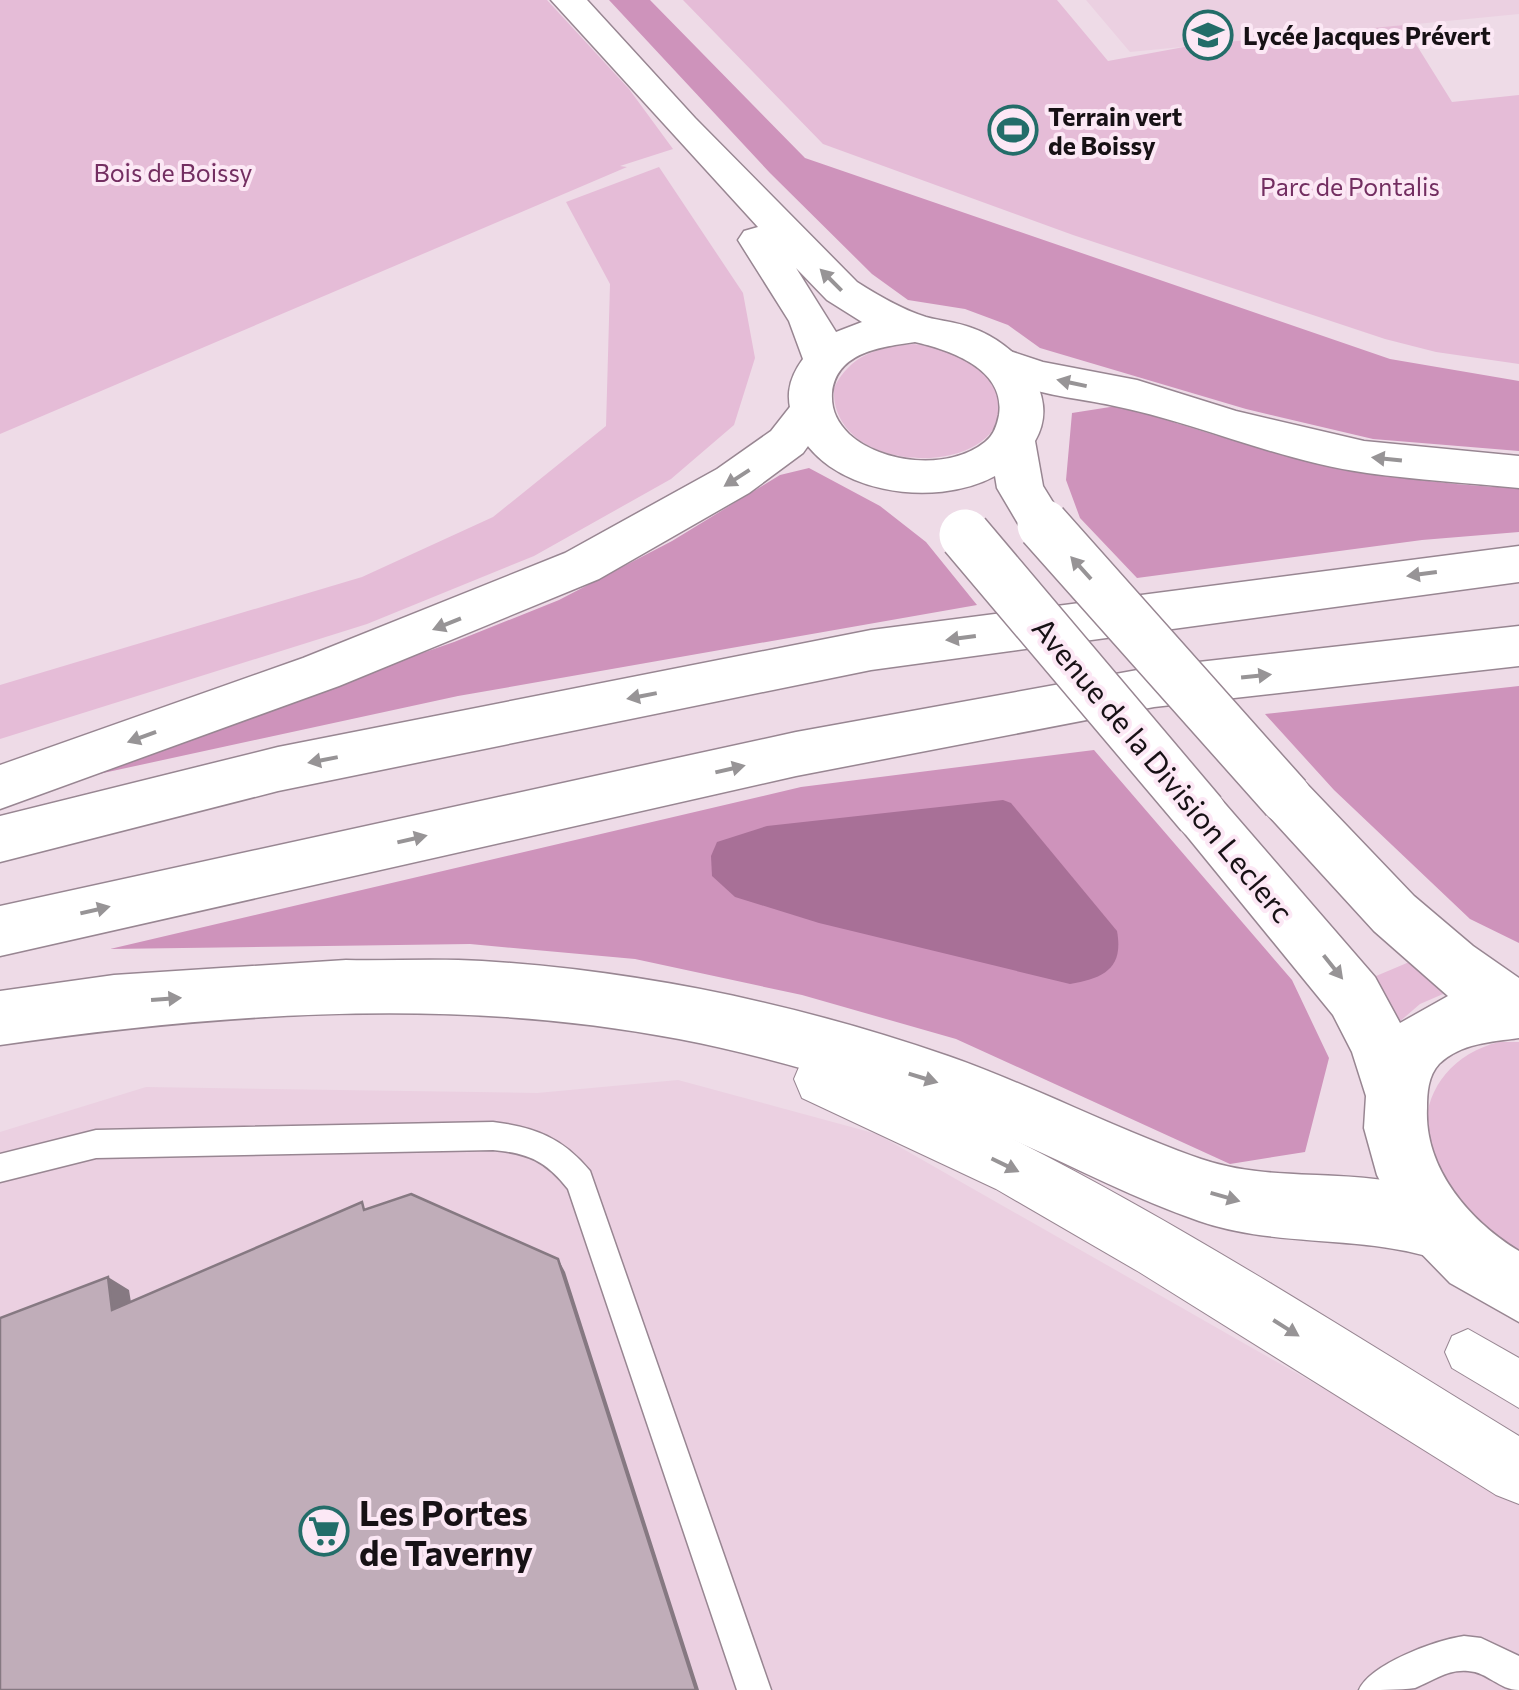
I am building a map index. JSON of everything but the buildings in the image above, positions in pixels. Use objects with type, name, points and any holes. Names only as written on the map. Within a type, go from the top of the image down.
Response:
[{"type":"main road","points":[[568,0],[682,126],[842,292],[869,309],[915,328],[974,342],[1004,364],[1023,401],[1019,427],[1012,439],[988,460],[933,476],[892,474],[838,452],[816,428],[809,414],[809,384],[824,358],[864,335],[915,328]]},
{"type":"main road","points":[[682,126],[802,306],[824,358]]},
{"type":"main road","points":[[1004,364],[1035,375],[1136,394],[1231,425],[1364,457],[1519,472]]},
{"type":"main road","points":[[0,787],[338,666],[582,566],[733,481],[787,442],[809,414]]},
{"type":"main road","points":[[1012,439],[1020,488],[1043,525],[1418,940],[1458,972],[1519,1010]]},
{"type":"main road","name":"Avenue de la Division Leclerc","points":[[892,474],[965,534],[1354,996],[1380,1045],[1395,1094],[1393,1119],[1404,1173],[1437,1227]]},
{"type":"main road","points":[[0,839],[278,769],[871,650],[1519,564]]},
{"type":"main road","points":[[0,931],[890,736],[1154,687],[1519,646]]},
{"type":"main road","points":[[0,1018],[114,1002],[346,987],[482,988],[675,1011],[778,1033],[1022,1112],[1198,1190],[1247,1204],[1396,1214],[1437,1227],[1485,1270],[1519,1290]]},
{"type":"main road","points":[[346,987],[523,1011],[724,1046],[822,1079]]},
{"type":"main road","points":[[1395,1094],[1414,1052],[1429,1035],[1470,1014],[1519,1010]]},
{"type":"street","points":[[822,1079],[1016,1169],[1064,1196],[1519,1472]]},
{"type":"street","points":[[1468,1352],[1519,1384]]},
{"type":"lane","points":[[0,1168],[96,1144],[494,1136],[521,1138],[559,1153],[580,1181],[754,1690]]},
{"type":"lane","points":[[1376,1690],[1456,1651],[1489,1655],[1519,1677]]},
{"type":"shaded area","points":[[609,0],[650,0],[805,158],[1390,359],[1519,381],[1519,451],[1373,439],[1246,409],[1040,348],[1008,325],[965,309],[908,300],[872,274],[770,173]]},
{"type":"shaded area","name":"Lycée Jacques Prévert","points":[[1086,0],[1519,0],[1519,14],[1130,52]]},
{"type":"shaded area","points":[[1123,405],[1318,462],[1418,480],[1519,488],[1519,532],[1422,540],[1137,578],[1080,518],[1066,480],[1072,413]]},
{"type":"shaded area","points":[[809,468],[880,506],[926,542],[977,605],[458,696],[34,788],[454,642],[559,600],[672,541],[780,475]]},
{"type":"shaded area","points":[[1519,686],[1519,943],[1470,919],[1334,790],[1265,714]]},
{"type":"shaded area","points":[[1094,750],[1292,980],[1329,1058],[1305,1152],[1230,1164],[956,1039],[802,995],[635,959],[470,944],[110,949],[801,787]]},
{"type":"shaded area","points":[[1003,800],[1011,803],[1117,931],[1114,963],[1101,975],[1070,984],[819,923],[735,897],[712,876],[711,856],[717,842],[767,826]]},
{"type":"shaded area","points":[[678,1080],[877,1134],[1519,1500],[1519,1690],[0,1690],[0,1132],[146,1087],[537,1093]]},
{"type":"green space","name":"Bois de Boissy","points":[[0,0],[547,0],[629,89],[673,149],[620,166],[627,167],[0,434]]},
{"type":"green space","name":"Parc de Pontalis","points":[[683,0],[1057,0],[1108,61],[1195,45],[1404,25],[1452,102],[1519,95],[1519,364],[1436,352],[1385,339],[1073,235],[823,144]]},
{"type":"green space","points":[[659,167],[743,293],[755,358],[734,425],[671,479],[534,556],[367,624],[0,739],[0,685],[362,577],[493,517],[606,426],[610,284],[566,202]]},
{"type":"green space","points":[[913,344],[963,358],[994,383],[1000,405],[993,429],[974,446],[947,456],[916,458],[885,452],[858,439],[840,418],[834,388],[848,368],[866,355]]},
{"type":"green space","points":[[1414,960],[1450,991],[1420,1004],[1398,1023],[1369,979]]},
{"type":"green space","points":[[1499,1042],[1519,1042],[1519,1254],[1484,1228],[1454,1197],[1438,1173],[1426,1130],[1434,1091],[1445,1075],[1478,1050]]},
{"type":"place","name":"Lycée Jacques Prévert","points":[[1208,35]]},
{"type":"place","name":"Terrain vert de Boissy","points":[[1013,130]]},
{"type":"place","name":"Les Portes de Taverny","points":[[324,1531]]}]
